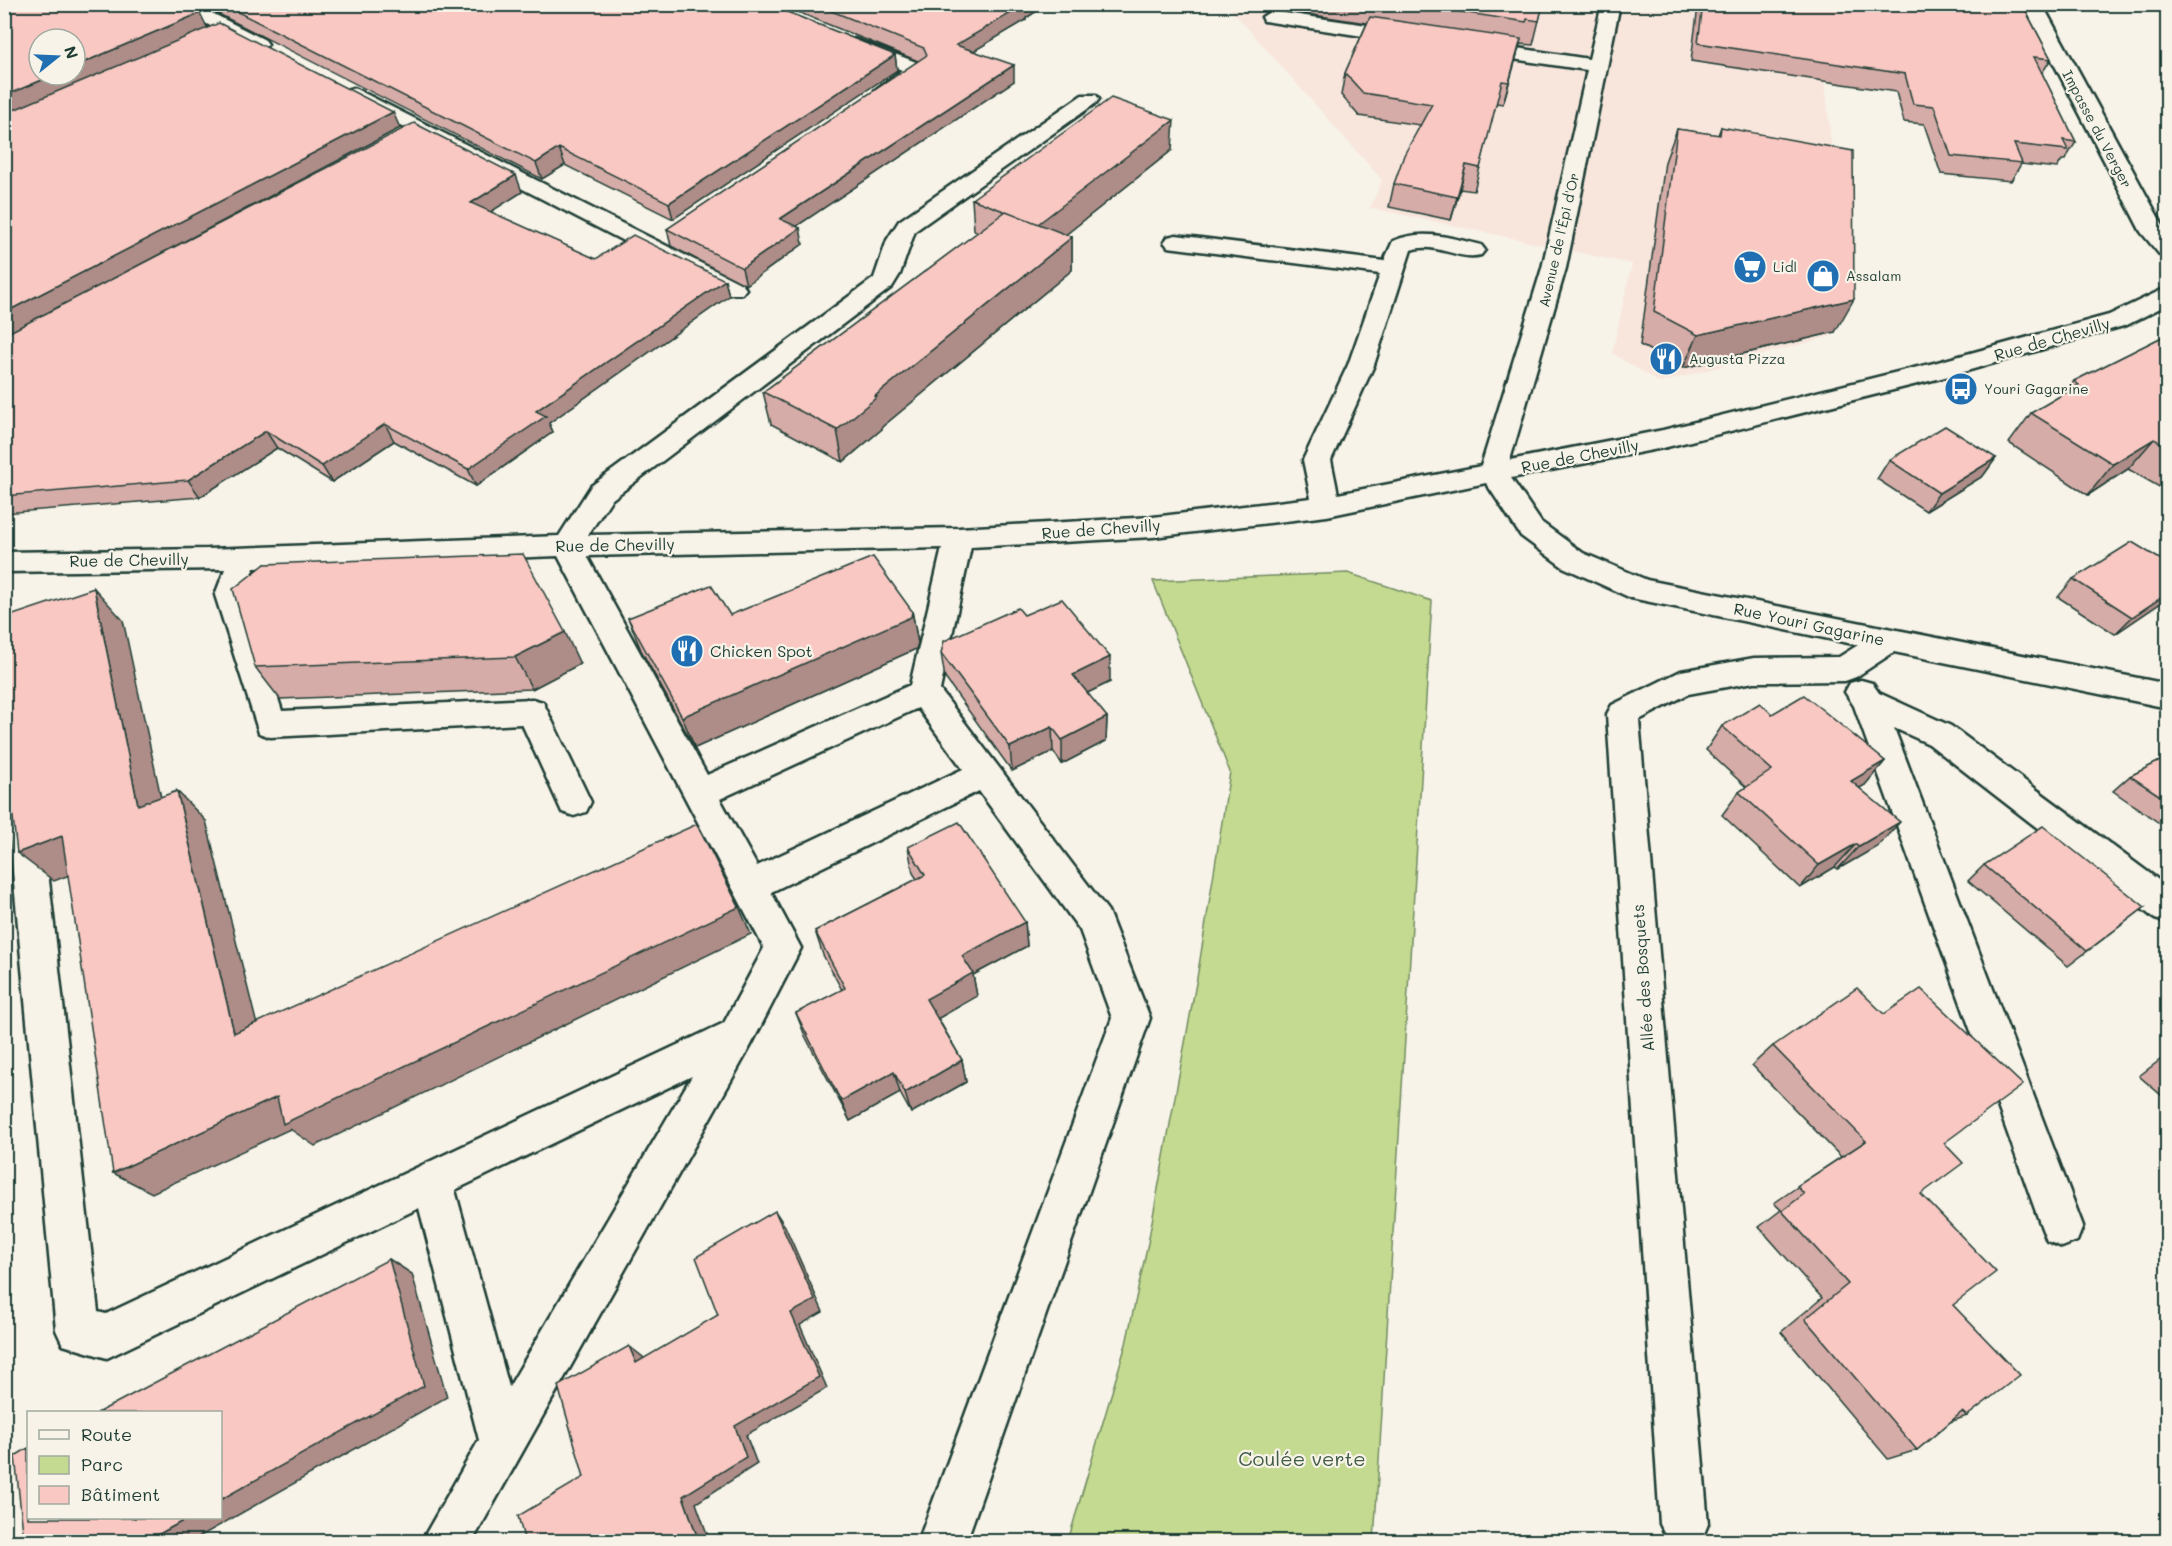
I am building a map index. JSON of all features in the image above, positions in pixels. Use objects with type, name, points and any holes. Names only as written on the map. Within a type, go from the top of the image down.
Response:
[{"type":"street","points":[[179,4],[279,55]]},
{"type":"street","name":"Avenue de l'Épi d'Or","points":[[1493,473],[1554,268],[1611,4]]},
{"type":"street","name":"Impasse du Verger","points":[[2032,4],[2152,232],[2168,250]]},
{"type":"street","points":[[1271,17],[1432,41]]},
{"type":"street","points":[[201,41],[228,29]]},
{"type":"street","points":[[839,38],[917,69],[868,102]]},
{"type":"street","points":[[1455,44],[1598,66]]},
{"type":"street","points":[[340,87],[734,290]]},
{"type":"street","points":[[444,1542],[736,1035],[783,948],[567,546],[601,493],[884,282],[894,266],[897,239],[907,226],[1089,99]]},
{"type":"street","points":[[394,143],[422,129]]},
{"type":"street","points":[[651,246],[670,233]]},
{"type":"street","points":[[1326,506],[1317,460],[1361,365],[1401,246],[1410,241],[1425,241],[1473,250]]},
{"type":"street","points":[[1176,242],[1394,268]]},
{"type":"street","name":"Rue de Chevilly","points":[[4,562],[243,558],[567,546],[958,538],[1153,527],[1326,506],[1663,439],[1940,370],[2118,320],[2168,294]]},
{"type":"street","name":"Rue Youri Gagarine","points":[[1493,473],[1531,529],[1574,560],[1641,590],[2168,696]]},
{"type":"street","points":[[942,1542],[1131,1017],[1095,922],[924,692],[958,538]]},
{"type":"street","points":[[243,558],[230,595],[270,724],[532,711],[574,802]]},
{"type":"street","points":[[1888,641],[1845,669],[1868,702],[2062,1226]]},
{"type":"street","name":"Allée des Bosquets","points":[[1684,1524],[1623,714],[1681,683],[1754,670],[1845,669]]},
{"type":"street","points":[[701,793],[924,692]]},
{"type":"street","points":[[1868,702],[1940,735],[2168,908]]},
{"type":"street","points":[[750,886],[985,773]]},
{"type":"street","points":[[21,783],[78,1330],[107,1336],[736,1035]]},
{"type":"street","points":[[432,1181],[502,1442]]},
{"type":"shaded area","points":[[1227,5],[1818,5],[1834,175],[1832,336],[1660,383],[1612,353],[1632,264],[1370,208],[1382,180]]},
{"type":"green space","name":"Coulée verte","points":[[1348,573],[1432,601],[1374,1541],[1068,1541],[1126,1344],[1148,1243],[1197,978],[1230,772],[1153,581]]},
{"type":"building","points":[[4,4],[185,4],[200,13],[87,61],[87,27],[27,27],[27,86],[4,96]]},
{"type":"building","points":[[222,4],[767,4],[895,55],[669,203],[559,148],[536,163]]},
{"type":"building","points":[[814,4],[1025,5],[956,45],[1014,65],[780,219],[800,228],[742,268],[667,229],[927,55],[924,48]]},
{"type":"building","points":[[1409,4],[1543,4],[1539,21],[1527,19],[1526,22]]},
{"type":"building","points":[[1703,4],[2022,4],[2051,59],[2034,57],[2076,142],[2063,140],[2068,150],[2014,144],[2022,163],[1951,156],[1934,106],[1913,104],[1905,74],[1698,43]]},
{"type":"building","points":[[1370,17],[1521,39],[1509,82],[1502,81],[1480,168],[1466,165],[1457,197],[1394,184],[1404,155],[1432,104],[1363,93],[1345,73]]},
{"type":"building","points":[[219,23],[393,112],[4,313],[4,114],[68,87],[87,87],[87,79]]},
{"type":"building","points":[[1111,98],[1174,120],[1038,224],[972,199]]},
{"type":"building","points":[[414,123],[516,175],[471,203],[596,259],[633,235],[725,280],[536,411],[546,416],[468,469],[385,424],[322,466],[266,431],[188,480],[4,496],[4,335]]},
{"type":"building","name":"Lidl","points":[[1721,127],[1853,151],[1854,299],[1698,335],[1654,312],[1677,129],[1720,135]]},
{"type":"building","points":[[1006,211],[1072,237],[875,396],[877,397],[837,430],[763,392]]},
{"type":"building","points":[[2168,334],[2168,446],[2154,439],[2113,464],[2031,413],[2079,385],[2074,381]]},
{"type":"building","points":[[1945,426],[1996,458],[1939,493],[1889,460]]},
{"type":"building","points":[[2132,542],[2168,564],[2168,593],[2132,617],[2073,579]]},
{"type":"building","points":[[523,554],[565,632],[515,657],[255,667],[233,589],[265,564]]},
{"type":"building","points":[[873,557],[912,611],[911,617],[682,717],[628,618],[711,585],[730,615]]},
{"type":"building","points":[[94,588],[138,805],[177,791],[234,1033],[697,824],[739,907],[283,1124],[277,1097],[113,1173],[62,836],[17,853],[4,737],[4,618]]},
{"type":"building","points":[[1062,599],[1110,657],[1073,675],[1107,717],[1062,740],[1052,727],[1010,747],[941,653],[944,641],[1018,608],[1024,615]]},
{"type":"building","points":[[1804,695],[1885,761],[1851,781],[1900,822],[1859,846],[1856,844],[1819,865],[1739,792],[1772,770],[1722,726],[1760,703],[1772,714]]},
{"type":"building","points":[[2168,757],[2168,801],[2130,776]]},
{"type":"building","points":[[959,822],[1025,922],[962,956],[973,973],[926,999],[962,1060],[905,1093],[894,1072],[841,1101],[796,1013],[845,988],[815,931],[925,875],[908,847]]},
{"type":"building","points":[[2043,826],[2145,907],[2087,951],[1984,865]]},
{"type":"building","points":[[1857,988],[1884,1014],[1921,989],[2023,1085],[1944,1143],[1963,1163],[1921,1194],[1996,1272],[1953,1305],[2020,1375],[1967,1416],[1962,1412],[1917,1450],[1805,1319],[1848,1284],[1782,1211],[1804,1194],[1797,1186],[1866,1141],[1773,1046]]},
{"type":"building","points":[[775,1211],[815,1300],[791,1313],[819,1377],[735,1426],[746,1457],[683,1496],[699,1542],[525,1542],[518,1516],[584,1477],[558,1386],[629,1346],[636,1363],[718,1315],[696,1257]]},
{"type":"building","points":[[389,1259],[424,1386],[222,1499],[222,1411],[101,1411]]},
{"type":"building","points":[[27,1449],[27,1519],[186,1519],[145,1542],[24,1542],[15,1456]]},
{"type":"place","name":"Lidl","points":[[1750,267]]},
{"type":"place","name":"Assalam","points":[[1823,276]]},
{"type":"place","name":"Augusta Pizza","points":[[1666,359]]},
{"type":"place","name":"Youri Gagarine","points":[[1961,389]]},
{"type":"place","name":"Chicken Spot","points":[[687,651]]}]
